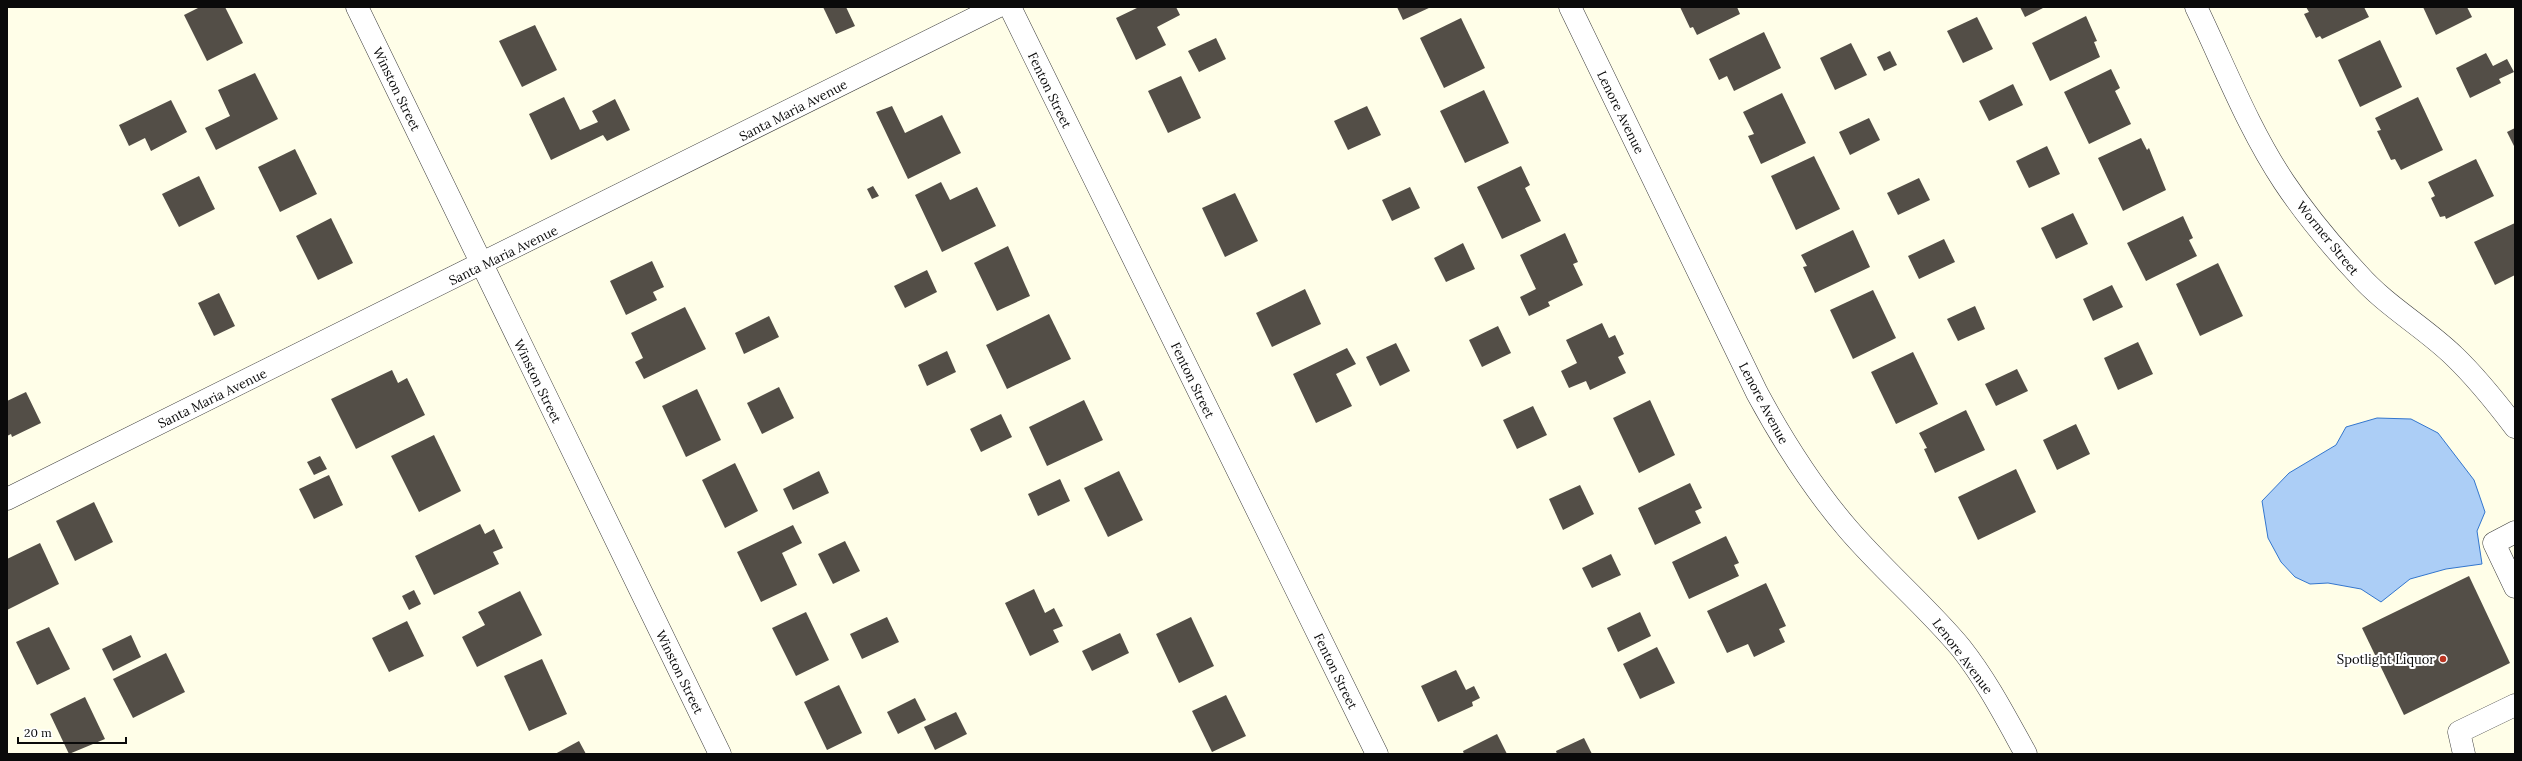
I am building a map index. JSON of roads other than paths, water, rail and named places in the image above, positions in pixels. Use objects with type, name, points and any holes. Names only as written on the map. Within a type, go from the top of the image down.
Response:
[{"type":"street","name":"Winston Street","points":[[358,7],[720,754]]},
{"type":"street","name":"Santa Maria Avenue","points":[[7,500],[482,265],[997,7]]},
{"type":"street","name":"Fenton Street","points":[[1010,7],[1377,754]]},
{"type":"street","name":"Lenore Avenue","points":[[1570,7],[1754,386],[1781,437],[1818,492],[1849,530],[1932,615],[1962,650],[1997,700],[2026,754]]},
{"type":"street","name":"Wormer Street","points":[[2196,7],[2261,142],[2284,181],[2318,231],[2359,276],[2393,307],[2454,356],[2490,393],[2515,427]]},
{"type":"street","points":[[2515,532],[2494,543],[2515,587]]},
{"type":"street","points":[[2464,754],[2459,732],[2515,705]]},
{"type":"water","points":[[2377,418],[2411,419],[2438,433],[2474,480],[2485,512],[2477,531],[2482,564],[2446,569],[2410,579],[2381,602],[2361,589],[2328,583],[2310,584],[2295,577],[2281,562],[2268,538],[2262,501],[2289,473],[2336,445],[2346,427]]},
{"type":"place","name":"Spotlight Liquor","points":[[2443,659]]}]
